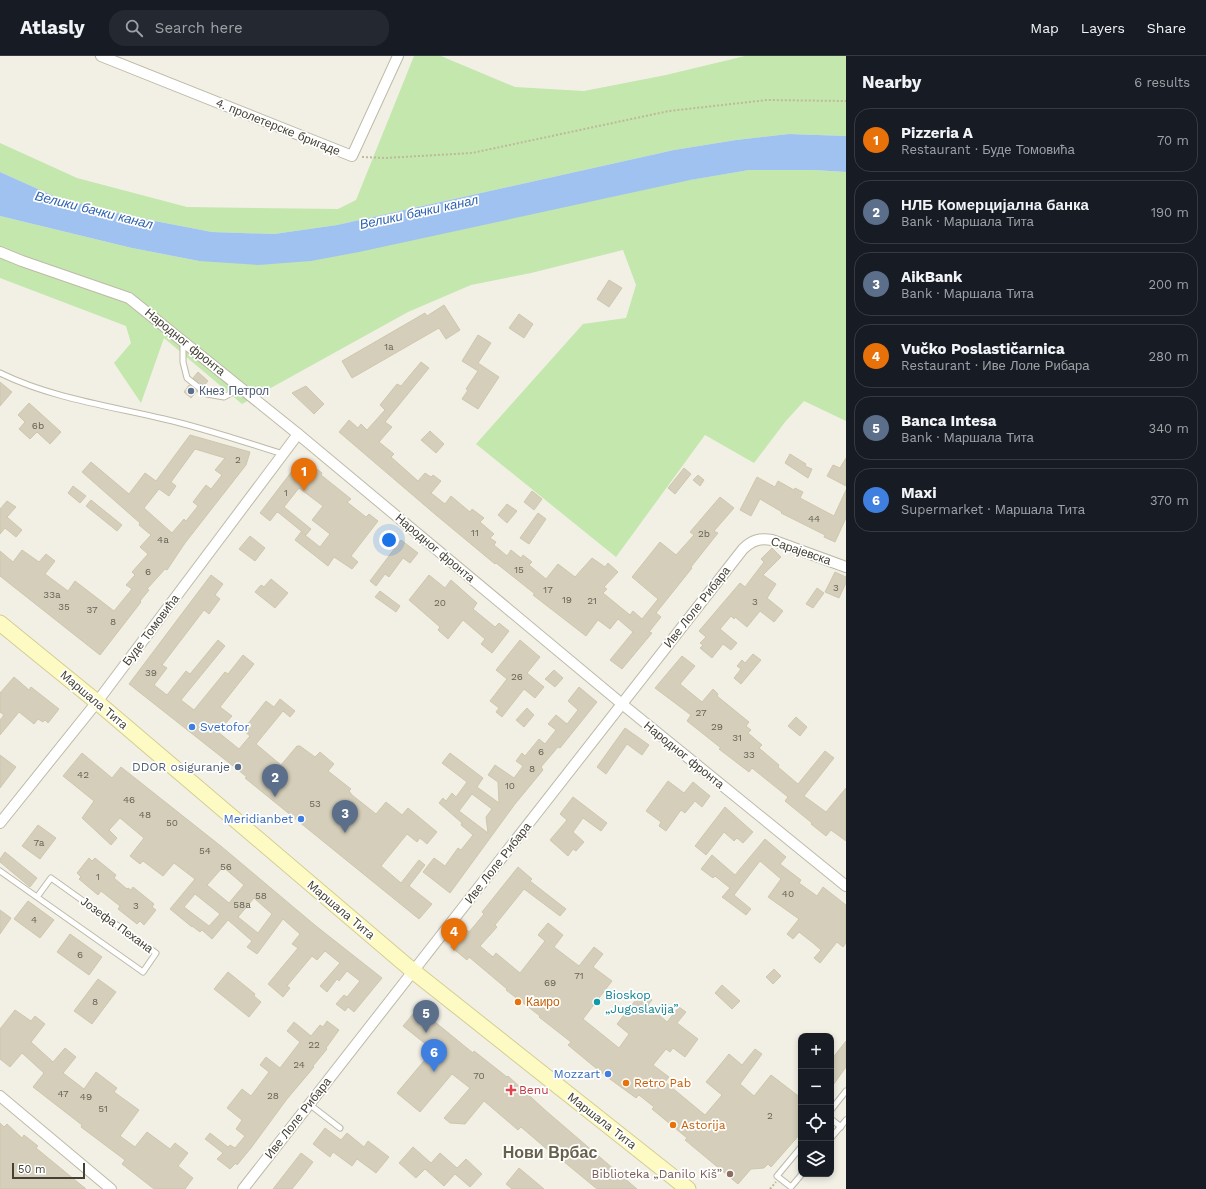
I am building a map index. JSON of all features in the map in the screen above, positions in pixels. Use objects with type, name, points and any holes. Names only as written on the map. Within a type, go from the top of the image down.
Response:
[{"type":"street","name":"4. пролетерске бригаде","points":[[101,56],[352,156],[398,56]]},
{"type":"street","name":"Народног фронта","points":[[0,252],[129,298],[298,434],[622,704],[846,886]]},
{"type":"street","name":"Буде Томовића","points":[[0,824],[97,702],[298,434]]},
{"type":"street","name":"Сарајевска","points":[[755,540],[764,538],[772,540],[846,567]]},
{"type":"street","name":"Иве Лоле Рибара","points":[[243,1189],[743,549],[748,543],[755,540]]},
{"type":"street","name":"Маршала Тита","points":[[0,623],[97,702],[413,971],[688,1189]]},
{"type":"street","points":[[0,1096],[111,1189]]},
{"type":"lane","points":[[183,341],[183,362],[188,378],[207,394],[224,396],[241,388]]},
{"type":"lane","points":[[0,373],[35,388],[117,409],[165,419],[283,454]]},
{"type":"lane","name":"Јозефа Пехана","points":[[0,871],[143,972],[156,953],[51,878],[37,897]]},
{"type":"lane","points":[[834,1106],[846,1091]]},
{"type":"lane","points":[[309,1104],[340,1128]]},
{"type":"lane","points":[[834,1135],[846,1120]]},
{"type":"lane","points":[[834,1121],[841,1127]]},
{"type":"lane","points":[[798,1151],[777,1176],[791,1187],[799,1177]]},
{"type":"path","points":[[352,156],[385,158],[472,154],[669,111],[767,100],[846,101]]},
{"type":"green space","points":[[414,56],[441,56],[515,87],[584,91],[666,75],[745,56],[846,56],[846,136],[789,134],[736,140],[674,150],[337,225],[274,234],[212,232],[134,217],[58,198],[0,172],[0,143],[77,178],[187,207],[338,209],[356,200]]},
{"type":"green space","points":[[749,170],[814,170],[846,172],[846,421],[804,401],[785,422],[754,463],[705,435],[616,557],[476,444],[583,324],[626,318],[636,285],[623,250],[531,273],[471,285],[408,312],[242,404],[164,338],[141,403],[114,363],[131,343],[126,326],[0,278],[0,216],[132,248],[199,261]]},
{"type":"water","name":"Велики бачки канал","points":[[789,134],[846,136],[846,172],[814,170],[749,170],[690,180],[359,252],[311,261],[258,265],[199,261],[132,248],[0,216],[0,172],[58,198],[134,217],[212,232],[274,234],[337,225],[674,150],[736,140]]},
{"type":"building","points":[[609,280],[622,288],[609,307],[597,299]]},
{"type":"building","points":[[444,305],[460,330],[446,339],[439,328],[352,378],[342,361],[425,313],[427,316]]},
{"type":"building","points":[[519,314],[533,324],[524,338],[509,328]]},
{"type":"building","points":[[478,335],[491,343],[478,363],[499,377],[478,409],[462,399],[468,390],[466,389],[478,371],[462,361]]},
{"type":"building","points":[[421,362],[429,368],[385,422],[392,427],[379,442],[394,454],[391,457],[418,481],[425,473],[431,477],[433,475],[441,481],[431,493],[445,504],[451,496],[470,512],[472,509],[484,518],[480,522],[494,534],[490,538],[496,542],[494,545],[507,556],[511,550],[521,558],[523,555],[532,562],[529,565],[546,579],[558,564],[575,577],[592,558],[605,567],[608,563],[618,572],[604,587],[607,589],[603,593],[630,615],[633,611],[642,619],[658,599],[632,577],[660,542],[676,555],[694,535],[690,532],[720,497],[734,508],[714,531],[718,533],[656,613],[661,617],[649,632],[652,633],[622,669],[610,660],[633,632],[618,619],[610,629],[598,620],[586,636],[533,595],[535,594],[496,563],[495,564],[339,432],[349,420],[358,428],[361,424],[367,430],[385,410],[380,405],[397,384],[401,386]]},
{"type":"building","points":[[198,372],[208,381],[204,386],[193,378]]},
{"type":"building","points":[[0,382],[12,392],[0,406]]},
{"type":"building","points":[[189,385],[197,391],[191,398],[184,392]]},
{"type":"building","points":[[306,386],[324,404],[314,414],[292,393]]},
{"type":"building","points":[[29,403],[61,432],[50,444],[37,432],[30,439],[19,429],[25,422],[18,415]]},
{"type":"building","points":[[430,431],[444,444],[436,453],[421,440]]},
{"type":"building","points":[[190,435],[250,452],[246,465],[185,543],[167,570],[165,569],[147,589],[149,590],[140,601],[141,602],[100,655],[0,576],[0,551],[13,562],[22,550],[39,562],[46,554],[55,561],[45,574],[68,591],[75,581],[114,611],[132,589],[126,585],[135,575],[132,572],[148,554],[140,547],[151,535],[139,525],[140,523],[82,472],[91,462],[129,494],[145,473],[156,481]],"holes":[[[195,449],[225,458],[215,470],[222,475],[211,489],[206,485],[193,502],[198,506],[186,521],[184,519],[172,533],[144,508],[159,489],[169,496],[176,486],[171,482]]]},
{"type":"building","points":[[790,454],[806,464],[805,466],[812,469],[808,478],[785,463]]},
{"type":"building","points":[[302,458],[322,473],[321,475],[351,499],[347,502],[366,517],[369,514],[378,521],[351,556],[358,562],[352,569],[334,557],[328,566],[295,540],[301,532],[320,547],[330,534],[312,520],[323,506],[299,488],[284,507],[311,529],[306,535],[277,512],[270,521],[260,513]]},
{"type":"building","points":[[846,458],[846,486],[827,476],[833,465],[840,468]]},
{"type":"building","points":[[684,468],[691,474],[675,494],[668,488]]},
{"type":"building","points":[[698,475],[704,480],[700,486],[693,480]]},
{"type":"building","points":[[757,477],[775,487],[778,481],[794,490],[795,488],[803,492],[800,498],[834,516],[846,490],[846,518],[835,542],[824,537],[825,535],[781,513],[782,512],[760,499],[751,516],[740,510]]},
{"type":"building","points":[[73,486],[86,496],[80,503],[68,493]]},
{"type":"building","points":[[532,491],[542,499],[534,510],[524,502]]},
{"type":"building","points":[[91,500],[122,525],[117,531],[86,506]]},
{"type":"building","points":[[7,501],[16,507],[7,517],[22,530],[16,537],[5,528],[0,534],[0,509]]},
{"type":"building","points":[[507,504],[517,511],[507,523],[498,515]]},
{"type":"building","points":[[538,513],[546,519],[529,544],[520,538]]},
{"type":"building","points":[[250,536],[265,548],[255,561],[239,549]]},
{"type":"building","points":[[401,540],[418,553],[410,563],[403,558],[389,577],[385,574],[376,586],[370,581]]},
{"type":"building","points":[[772,548],[781,557],[763,575],[776,584],[767,598],[783,611],[774,622],[760,611],[747,627],[735,617],[734,619],[731,616],[720,629],[737,643],[731,650],[723,644],[712,658],[700,648],[703,645],[700,643],[706,637],[699,631],[740,583],[745,587],[764,562],[761,559]]},
{"type":"building","points":[[835,572],[846,577],[846,583],[839,598],[825,592]]},
{"type":"building","points":[[211,575],[223,584],[215,595],[220,599],[209,614],[204,610],[162,665],[167,668],[154,685],[167,695],[186,671],[190,674],[218,640],[225,646],[181,700],[194,710],[225,672],[228,674],[243,655],[254,664],[220,707],[232,716],[218,732],[239,749],[250,736],[243,730],[266,701],[274,707],[280,699],[295,711],[290,717],[283,711],[256,744],[281,765],[297,746],[300,746],[315,757],[320,752],[334,764],[328,771],[351,789],[349,791],[352,795],[376,814],[386,802],[402,815],[408,808],[437,832],[427,844],[420,838],[417,842],[407,834],[381,866],[401,883],[419,860],[425,865],[409,886],[432,904],[419,919],[245,778],[247,777],[129,684]]},
{"type":"building","points":[[429,575],[445,588],[451,580],[477,603],[473,609],[495,627],[499,623],[509,631],[492,653],[481,644],[485,639],[463,620],[448,639],[438,630],[440,627],[409,600]]},
{"type":"building","points":[[271,579],[288,593],[275,608],[255,592],[261,585],[264,587]]},
{"type":"building","points":[[817,588],[824,593],[813,608],[806,604]]},
{"type":"building","points":[[380,591],[400,606],[396,612],[375,597]]},
{"type":"building","points":[[520,640],[540,657],[527,673],[544,687],[535,698],[524,689],[502,717],[496,712],[499,708],[490,701],[507,679],[496,670]]},
{"type":"building","points":[[753,654],[761,660],[741,684],[734,678],[741,669],[737,666],[742,660],[745,663]]},
{"type":"building","points":[[682,656],[695,666],[680,684],[702,702],[713,689],[718,694],[717,696],[749,722],[746,726],[751,730],[748,733],[762,745],[759,748],[798,784],[825,751],[834,758],[804,796],[826,812],[846,788],[846,841],[831,830],[826,836],[811,824],[812,823],[785,801],[788,797],[752,768],[749,772],[719,749],[721,748],[687,721],[691,715],[655,688]]},
{"type":"building","points":[[554,670],[563,678],[555,687],[545,679]]},
{"type":"building","points":[[14,677],[29,690],[31,687],[59,709],[48,723],[45,720],[43,722],[38,719],[34,724],[19,712],[0,735],[0,720],[4,715],[0,712],[0,693]]},
{"type":"building","points":[[579,687],[597,702],[560,748],[558,747],[541,767],[543,770],[515,804],[450,893],[423,872],[434,858],[445,866],[458,848],[461,850],[473,835],[439,803],[443,798],[446,801],[452,793],[456,797],[467,782],[442,763],[450,753],[483,778],[477,787],[499,803],[498,782],[488,775],[495,765],[514,778],[523,766],[516,761],[522,753],[525,756],[539,739],[545,744],[556,730],[548,724],[556,715],[567,724],[578,710],[568,701]],"holes":[[[472,794],[492,809],[486,817],[488,833],[459,811]]]},
{"type":"building","points":[[527,708],[534,715],[524,727],[516,720]]},
{"type":"building","points":[[796,717],[807,727],[800,736],[788,726]]},
{"type":"building","points":[[625,728],[649,745],[642,755],[627,744],[606,774],[597,767]]},
{"type":"building","points":[[82,753],[112,778],[121,767],[222,847],[316,926],[382,978],[354,1012],[348,1007],[345,1011],[336,1004],[344,995],[347,997],[360,981],[347,971],[339,981],[337,979],[327,992],[320,986],[340,963],[325,951],[317,960],[312,956],[287,986],[290,988],[283,997],[268,984],[298,948],[292,944],[300,934],[283,919],[257,954],[247,947],[252,941],[228,920],[212,939],[202,930],[200,932],[192,927],[170,909],[195,879],[174,863],[163,876],[143,861],[140,864],[130,856],[144,838],[120,818],[109,830],[117,838],[111,845],[82,818],[94,801],[63,776]],"holes":[[[223,867],[244,885],[229,903],[207,885]],[[195,894],[220,914],[209,926],[184,907]],[[254,898],[272,914],[258,933],[238,917]]]},
{"type":"building","points":[[0,755],[16,767],[0,788]]},
{"type":"building","points":[[668,781],[684,793],[693,782],[710,796],[702,807],[695,801],[685,813],[681,810],[666,831],[659,826],[661,822],[646,811]]},
{"type":"building","points":[[573,797],[607,823],[601,831],[583,818],[573,832],[584,842],[576,851],[573,849],[568,856],[550,840],[567,820],[560,814]]},
{"type":"building","points":[[725,807],[753,832],[743,843],[737,838],[734,841],[724,832],[706,855],[695,846]]},
{"type":"building","points":[[38,825],[56,838],[40,859],[22,846]]},
{"type":"building","points":[[765,839],[786,857],[780,864],[801,880],[799,883],[817,896],[823,887],[846,905],[846,943],[843,947],[837,942],[820,963],[814,958],[821,950],[799,932],[793,939],[787,934],[799,919],[768,897],[781,879],[760,861],[734,895],[751,909],[746,915],[722,897],[730,888],[715,876],[713,878],[701,869],[712,855],[735,875]]},
{"type":"building","points":[[5,852],[37,878],[30,887],[0,862],[0,859]]},
{"type":"building","points":[[89,858],[92,861],[95,858],[116,875],[114,878],[127,889],[128,888],[131,890],[133,887],[154,904],[152,907],[156,910],[144,925],[140,921],[137,924],[118,909],[120,906],[101,891],[98,895],[79,879],[81,877],[77,873]]},
{"type":"building","points":[[518,867],[532,879],[530,881],[566,909],[560,916],[524,889],[495,925],[497,927],[480,946],[493,957],[496,953],[520,973],[545,941],[538,935],[548,923],[563,935],[554,947],[579,966],[594,947],[603,954],[593,967],[612,981],[583,1019],[619,1048],[629,1034],[617,1024],[642,992],[652,1000],[648,1005],[667,1022],[679,1007],[686,1012],[677,1023],[698,1039],[685,1057],[673,1048],[670,1052],[666,1049],[653,1065],[669,1077],[665,1082],[705,1115],[722,1095],[706,1082],[729,1054],[742,1065],[755,1049],[762,1054],[740,1084],[754,1096],[771,1075],[798,1096],[798,1136],[771,1167],[768,1164],[764,1168],[751,1169],[738,1184],[685,1140],[687,1138],[652,1109],[654,1107],[639,1095],[636,1098],[603,1074],[568,1045],[571,1042],[539,1017],[540,1016],[506,990],[507,989],[469,957],[467,960],[451,947],[466,929],[469,932],[484,914],[482,912]]},
{"type":"building","points":[[28,901],[54,920],[40,938],[14,919]]},
{"type":"building","points":[[0,910],[11,918],[0,934]]},
{"type":"building","points":[[70,934],[102,957],[89,975],[57,952]]},
{"type":"building","points":[[774,969],[781,976],[773,984],[766,977]]},
{"type":"building","points":[[228,972],[255,994],[254,996],[261,1002],[249,1017],[214,989]]},
{"type":"building","points":[[98,979],[116,992],[92,1024],[74,1011]]},
{"type":"building","points":[[722,985],[740,1001],[732,1009],[715,993]]},
{"type":"building","points":[[418,1008],[473,1053],[474,1051],[507,1077],[508,1076],[637,1189],[597,1189],[521,1127],[518,1130],[484,1101],[465,1124],[450,1123],[444,1118],[470,1088],[452,1074],[420,1112],[397,1093],[433,1050],[403,1026]]},
{"type":"building","points":[[15,1010],[31,1021],[35,1016],[45,1024],[31,1042],[53,1062],[65,1048],[76,1057],[63,1073],[84,1089],[96,1072],[117,1088],[114,1092],[139,1110],[120,1136],[135,1147],[147,1132],[170,1149],[175,1143],[188,1153],[178,1166],[193,1178],[185,1189],[154,1189],[122,1164],[125,1160],[81,1127],[82,1125],[33,1087],[44,1073],[22,1053],[10,1067],[0,1059],[0,1029]]},
{"type":"building","points":[[327,1021],[339,1030],[326,1048],[327,1049],[287,1099],[251,1148],[237,1165],[236,1163],[230,1169],[217,1159],[223,1153],[205,1139],[210,1133],[228,1147],[230,1145],[235,1148],[245,1136],[236,1129],[242,1120],[227,1108],[242,1089],[251,1096],[269,1072],[260,1065],[266,1057],[280,1068],[300,1042],[287,1031],[294,1022],[311,1036],[320,1025],[323,1027]]},
{"type":"building","points":[[846,1041],[846,1067],[834,1084],[834,1069],[834,1056]]},
{"type":"building","points":[[0,1123],[4,1127],[7,1124],[22,1138],[24,1135],[38,1146],[36,1148],[86,1189],[0,1189]]},
{"type":"building","points":[[325,1128],[341,1140],[347,1133],[364,1147],[368,1141],[389,1157],[376,1173],[357,1159],[352,1166],[333,1152],[330,1157],[313,1144]]},
{"type":"building","points":[[413,1147],[431,1163],[440,1153],[457,1168],[466,1159],[482,1174],[470,1187],[455,1174],[444,1186],[425,1169],[416,1178],[399,1163]]},
{"type":"building","points":[[301,1153],[313,1162],[300,1179],[292,1189],[273,1189]]},
{"type":"building","points":[[519,1168],[544,1189],[512,1189],[506,1184]]},
{"type":"place","name":"Кнез Петрол","points":[[191,391]]},
{"type":"place","name":"Pizzeria A","points":[[304,491]]},
{"type":"place","name":"Svetofor","points":[[192,727]]},
{"type":"place","name":"DDOR osiguranje","points":[[238,767]]},
{"type":"place","name":"НЛБ Комерцијална банка","points":[[275,797]]},
{"type":"place","name":"Meridianbet","points":[[301,819]]},
{"type":"place","name":"AikBank","points":[[345,833]]},
{"type":"place","name":"Vučko Poslastičarnica","points":[[454,951]]},
{"type":"place","name":"Каиро","points":[[518,1002]]},
{"type":"place","name":"Bioskop „Jugoslavija”","points":[[597,1002]]},
{"type":"place","name":"Banca Intesa","points":[[426,1033]]},
{"type":"place","name":"Maxi","points":[[434,1072]]},
{"type":"place","name":"Mozzart","points":[[608,1074]]},
{"type":"place","name":"Retro Pab","points":[[626,1083]]},
{"type":"place","name":"Benu","points":[[511,1090]]},
{"type":"place","name":"Astorija","points":[[673,1125]]},
{"type":"place","name":"Biblioteka „Danilo Kiš”","points":[[730,1174]]},
{"type":"district","name":"Нови Врбас","points":[[550,1152]]}]
